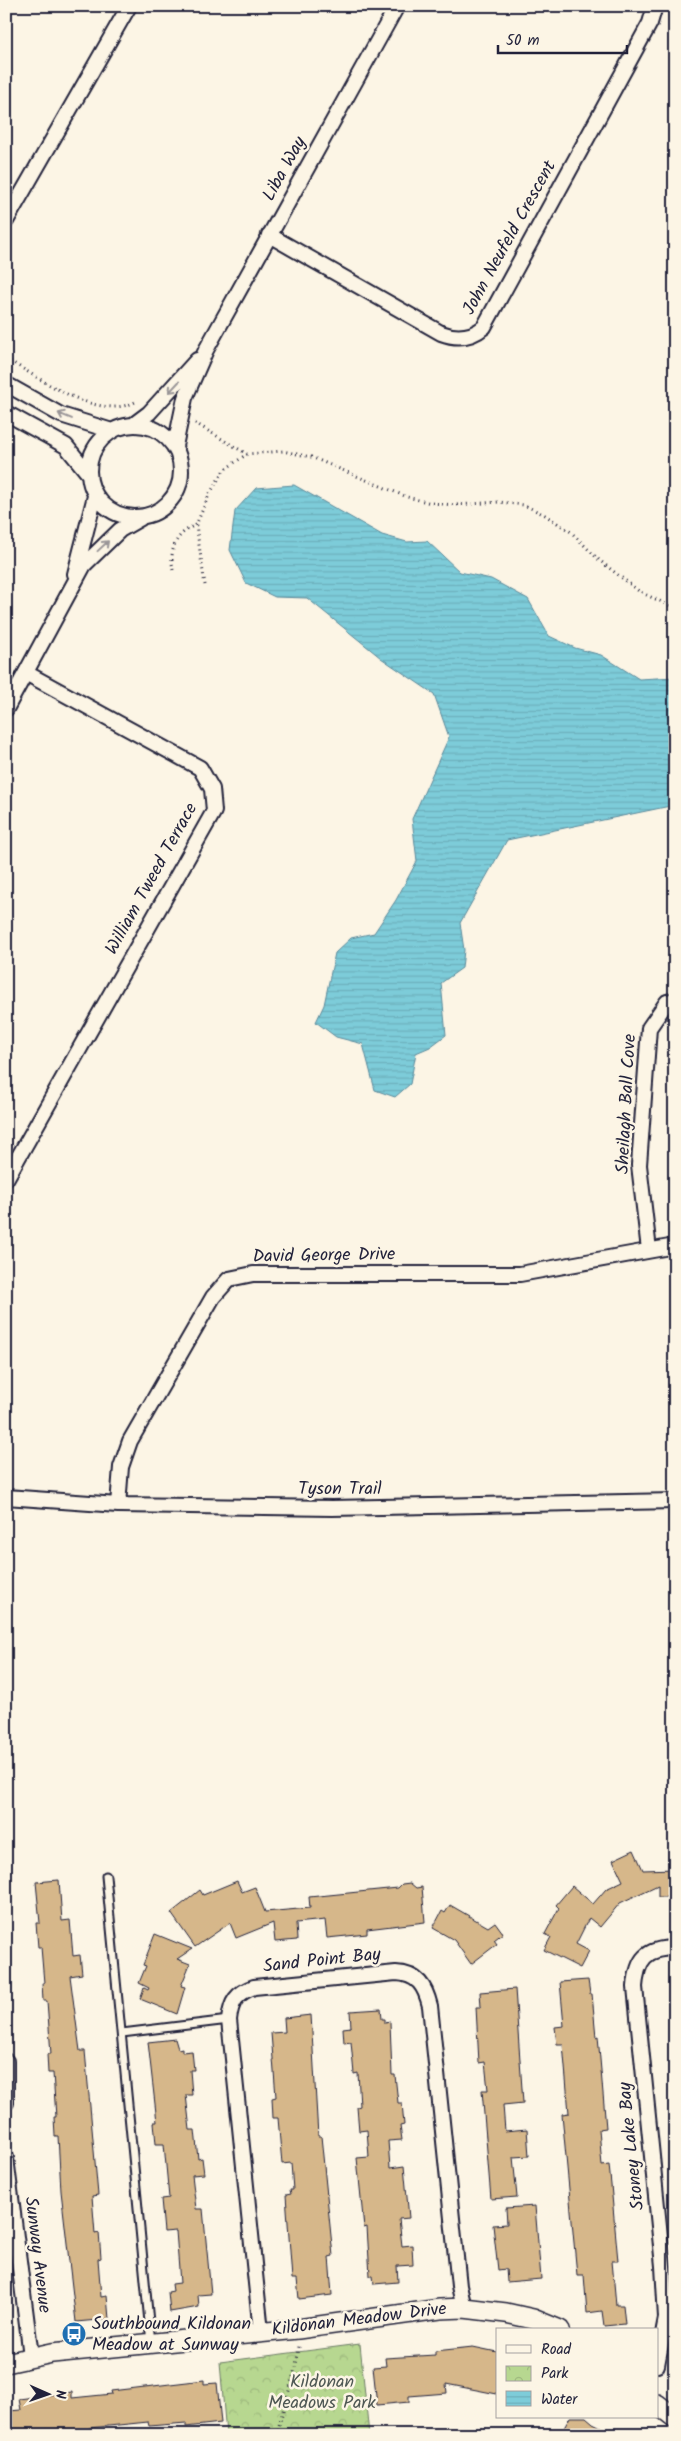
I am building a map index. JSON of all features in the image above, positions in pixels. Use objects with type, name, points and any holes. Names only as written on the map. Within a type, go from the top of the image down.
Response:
[{"type":"street","points":[[6,221],[129,6]]},
{"type":"street","name":"Liba Way","points":[[175,446],[186,398],[206,350],[397,6]]},
{"type":"street","name":"John Neufeld Crescent","points":[[269,235],[441,333],[459,337],[478,332],[484,326],[645,32],[655,6]]},
{"type":"street","name":"Liba Way","points":[[133,424],[159,403],[206,350]]},
{"type":"street","points":[[6,384],[61,415],[112,431]]},
{"type":"street","points":[[6,413],[66,446],[88,473],[95,496],[74,582]]},
{"type":"street","points":[[6,709],[84,565],[120,530],[141,518],[163,510],[178,492],[182,468],[175,446],[157,430],[133,424],[112,431],[94,449],[88,473]]},
{"type":"street","points":[[95,496],[115,514],[141,518]]},
{"type":"street","name":"William Tweed Terrace","points":[[6,1179],[214,811],[212,789],[200,768],[26,673]]},
{"type":"street","name":"Sheilagh Ball Cove","points":[[649,1250],[639,1165],[649,1028],[667,1002],[675,1000]]},
{"type":"street","name":"David George Drive","points":[[118,1505],[121,1467],[130,1441],[212,1297],[229,1279],[253,1274],[520,1274],[675,1246]]},
{"type":"street","name":"Tyson Trail","points":[[6,1496],[118,1505],[332,1508],[675,1501]]},
{"type":"street","name":"Stoney Lake Bay","points":[[658,2360],[666,2318],[663,2266],[635,1987],[636,1974],[645,1956],[661,1948],[675,1948]]},
{"type":"street","name":"Sand Point Bay","points":[[261,2332],[229,2020],[230,2008],[236,1997],[242,1991],[254,1987],[396,1973],[416,1978],[426,1988],[430,2006],[459,2286],[464,2308]]},
{"type":"street","points":[[6,2061],[6,2103]]},
{"type":"street","name":"Sunway Avenue","points":[[6,2158],[31,2356]]},
{"type":"street","name":"Kildonan Meadow Drive","points":[[6,2363],[31,2356],[464,2308],[524,2317],[554,2328]]},
{"type":"street","points":[[658,2405],[675,2418]]},
{"type":"lane","points":[[106,1876],[151,2344]]},
{"type":"lane","points":[[122,2033],[229,2020]]},
{"type":"path","points":[[6,359],[86,403],[110,408],[131,404],[145,396],[159,403]]},
{"type":"path","points":[[182,415],[247,454]]},
{"type":"path","points":[[205,585],[196,525],[209,495],[224,470],[247,454],[283,452],[311,456],[407,496],[430,503],[455,505],[499,502],[524,505],[545,514],[571,532],[599,560],[640,592],[675,608]]},
{"type":"path","points":[[173,570],[170,556],[177,540],[185,530],[196,525]]},
{"type":"path","points":[[277,2435],[284,2403],[296,2370],[300,2340]]},
{"type":"green space","name":"Kildonan Meadows Park","points":[[360,2344],[369,2435],[226,2435],[220,2362]]},
{"type":"water","points":[[294,485],[382,535],[407,542],[427,541],[460,572],[491,579],[528,599],[549,636],[575,648],[601,655],[639,679],[675,677],[675,805],[507,840],[460,923],[464,950],[462,968],[441,983],[446,1035],[430,1047],[416,1053],[410,1084],[395,1097],[375,1090],[363,1044],[336,1037],[316,1022],[324,1005],[335,953],[351,938],[374,933],[396,900],[417,861],[412,819],[449,737],[434,694],[381,658],[307,598],[275,597],[246,583],[230,550],[235,511],[256,488]]},
{"type":"building","points":[[634,1850],[643,1870],[675,1869],[675,1897],[658,1897],[658,1885],[620,1903],[600,1927],[589,1918],[576,1944],[589,1951],[580,1968],[544,1950],[551,1937],[545,1934],[559,1908],[556,1905],[572,1886],[593,1904],[606,1889],[623,1881],[613,1860]]},
{"type":"building","points":[[59,1880],[62,1921],[70,1920],[73,1956],[80,1955],[82,1974],[70,1976],[80,2051],[85,2051],[98,2195],[92,2196],[95,2234],[99,2233],[101,2258],[98,2259],[101,2297],[107,2296],[109,2319],[76,2322],[61,2191],[58,2136],[55,2136],[54,2117],[56,2117],[53,2073],[48,2073],[47,2054],[51,2054],[47,2001],[43,2001],[42,1983],[44,1983],[41,1947],[38,1947],[36,1923],[40,1923],[36,1882]]},
{"type":"building","points":[[237,1881],[242,1892],[255,1887],[265,1912],[310,1908],[309,1897],[398,1888],[402,1884],[410,1883],[416,1888],[422,1887],[425,1922],[367,1929],[367,1934],[327,1938],[325,1920],[296,1923],[297,1940],[275,1942],[273,1923],[236,1938],[230,1923],[195,1947],[171,1913],[200,1890],[203,1895]]},
{"type":"building","points":[[450,1905],[488,1927],[495,1922],[503,1933],[494,1940],[497,1944],[471,1964],[454,1940],[433,1928],[442,1911],[445,1913]]},
{"type":"building","points":[[155,1934],[192,1949],[177,1959],[190,1964],[181,1986],[185,1987],[177,2014],[140,1999],[144,1988],[148,1990],[149,1988],[139,1983],[146,1966],[143,1965]]},
{"type":"building","points":[[588,1980],[590,1994],[592,1994],[596,2037],[598,2036],[606,2128],[599,2129],[602,2166],[609,2165],[618,2261],[612,2261],[616,2305],[623,2305],[625,2324],[604,2326],[602,2311],[587,2313],[584,2275],[577,2275],[562,2114],[569,2113],[563,2044],[557,2044],[555,2027],[564,2026],[560,1982]]},
{"type":"building","points":[[515,1989],[523,2103],[503,2105],[505,2131],[527,2129],[529,2156],[513,2157],[517,2197],[491,2199],[482,2090],[488,2090],[485,2062],[479,2063],[476,2007],[481,2007],[480,1992]]},
{"type":"building","points":[[381,2009],[382,2019],[385,2019],[385,2023],[390,2022],[392,2075],[395,2075],[398,2103],[402,2103],[404,2125],[400,2126],[402,2140],[388,2141],[390,2168],[404,2166],[409,2218],[399,2219],[402,2246],[412,2245],[413,2265],[397,2266],[398,2282],[374,2284],[373,2276],[370,2276],[367,2227],[364,2228],[357,2158],[369,2157],[367,2130],[359,2131],[357,2107],[360,2106],[358,2073],[354,2074],[351,2042],[344,2043],[343,2028],[351,2027],[350,2011]]},
{"type":"building","points":[[311,2015],[318,2136],[321,2136],[333,2256],[329,2257],[332,2295],[299,2299],[297,2279],[292,2279],[286,2195],[291,2194],[290,2190],[293,2190],[291,2163],[282,2164],[278,2118],[273,2118],[272,2098],[276,2097],[271,2033],[285,2032],[284,2018]]},
{"type":"building","points":[[175,2039],[178,2049],[182,2048],[182,2052],[192,2051],[194,2070],[190,2070],[192,2095],[186,2095],[190,2130],[195,2130],[198,2159],[202,2158],[204,2174],[192,2175],[196,2209],[203,2209],[211,2294],[198,2295],[199,2307],[170,2312],[168,2292],[173,2291],[172,2284],[180,2283],[176,2231],[164,2232],[161,2199],[169,2198],[164,2144],[156,2144],[154,2122],[157,2122],[148,2042]]},
{"type":"building","points":[[535,2206],[541,2279],[507,2282],[506,2269],[498,2270],[493,2225],[507,2224],[506,2208]]},
{"type":"building","points":[[473,2347],[496,2352],[496,2394],[446,2384],[447,2393],[409,2396],[409,2402],[377,2405],[373,2367],[386,2366],[385,2358],[435,2355],[435,2351]]},
{"type":"building","points":[[204,2380],[204,2384],[217,2383],[221,2423],[186,2427],[186,2423],[149,2426],[148,2422],[89,2428],[90,2433],[76,2435],[12,2435],[9,2411],[21,2410],[19,2399],[72,2392],[72,2398],[112,2394],[111,2391]]},
{"type":"building","points":[[569,2418],[587,2418],[617,2435],[560,2435]]},
{"type":"place","name":"Southbound Kildonan Meadow at Sunway","points":[[74,2334]]}]
